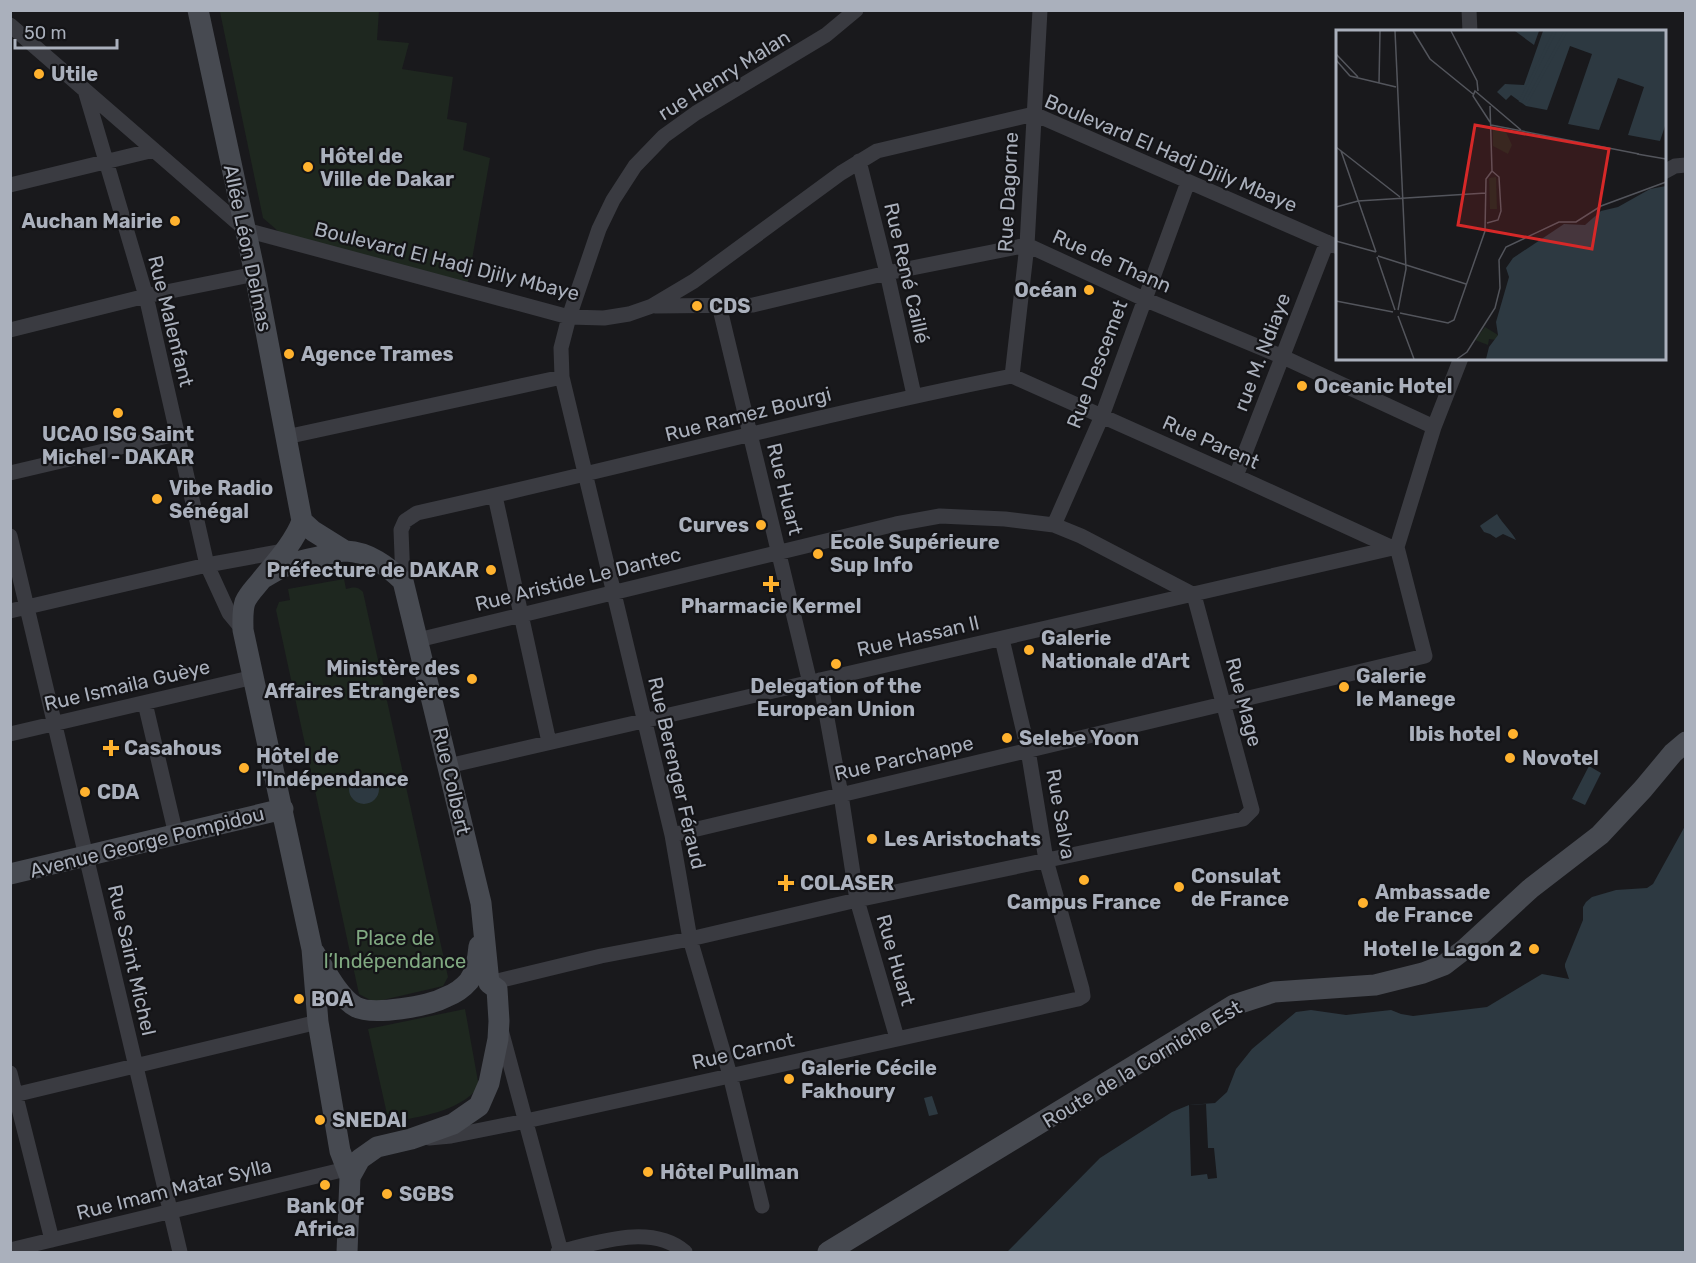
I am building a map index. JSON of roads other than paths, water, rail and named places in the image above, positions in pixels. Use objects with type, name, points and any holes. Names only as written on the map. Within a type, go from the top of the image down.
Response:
[{"type":"street","name":"Allée Léon Delmas","points":[[198,10],[255,274],[302,521]]},
{"type":"street","name":"rue Henry Malan","points":[[561,348],[569,317],[599,229],[613,200],[635,166],[664,136],[696,113],[826,35],[856,10]]},
{"type":"street","name":"Rue Dagorne","points":[[1012,376],[1027,245],[1040,10]]},
{"type":"street","points":[[1469,10],[1470,30]]},
{"type":"street","name":"Boulevard El Hadj Djily Mbaye","points":[[10,25],[246,230],[569,317],[604,318],[629,314],[652,306],[694,281],[841,172],[877,151],[1034,114],[1332,245]]},
{"type":"street","name":"Rue Malenfant","points":[[85,90],[146,297],[207,565],[230,613],[243,630]]},
{"type":"street","points":[[10,184],[154,150]]},
{"type":"street","name":"Rue René Caillé","points":[[859,161],[914,396]]},
{"type":"street","points":[[1666,171],[1675,166],[1686,165]]},
{"type":"street","name":"Rue Descemet","points":[[1054,525],[1102,416],[1188,182]]},
{"type":"street","name":"Rue de Thann","points":[[652,306],[753,305],[887,273],[1027,245],[1144,299],[1283,357],[1434,427]]},
{"type":"street","name":"rue M. Ndiaye","points":[[1236,476],[1283,357],[1332,245]]},
{"type":"street","points":[[10,330],[146,297],[255,274]]},
{"type":"street","name":"Rue Huart","points":[[719,304],[779,552],[815,682],[842,795],[857,900],[897,1038]]},
{"type":"street","name":"Rue Berenger Féraud","points":[[561,348],[562,377],[672,835],[690,939],[730,1075],[762,1206]]},
{"type":"street","points":[[1395,548],[1434,427],[1460,360]]},
{"type":"street","name":"Rue Ramez Bourgi","points":[[403,581],[401,530],[405,521],[417,513],[914,396],[1012,376]]},
{"type":"street","name":"Rue Parent","points":[[1012,376],[1395,548]]},
{"type":"street","points":[[286,437],[562,377]]},
{"type":"street","points":[[10,473],[176,434]]},
{"type":"street","points":[[495,496],[549,742]]},
{"type":"street","name":"Rue Aristide Le Dantec","points":[[418,640],[896,524],[940,516],[1005,519],[1054,525],[1081,536],[1194,595]]},
{"type":"street","points":[[345,551],[313,531],[302,521],[298,533],[252,590],[243,609],[243,630],[312,949],[318,1023],[340,1151],[348,1173],[347,1252]]},
{"type":"street","name":"Rue Saint Michel","points":[[10,536],[180,1252]]},
{"type":"street","name":"Rue Hassan ll","points":[[448,766],[1395,548]]},
{"type":"street","name":"Rue Parchappe","points":[[672,835],[1425,656],[1395,548]]},
{"type":"street","points":[[10,611],[207,565],[284,551]]},
{"type":"street","points":[[262,579],[291,563],[345,551],[373,558],[388,566],[403,581]]},
{"type":"street","name":"Rue Colbert","points":[[348,1173],[360,1159],[377,1147],[411,1139],[453,1124],[479,1106],[489,1083],[498,1039],[497,989],[489,983],[481,903],[403,581]]},
{"type":"street","name":"Rue Mage","points":[[1046,860],[1244,817],[1252,810],[1194,595]]},
{"type":"street","name":"Rue Salva","points":[[1002,639],[1028,750],[1046,860],[1083,996]]},
{"type":"street","name":"Rue Ismaila Guèye","points":[[10,734],[254,677]]},
{"type":"street","points":[[145,703],[176,835]]},
{"type":"street","name":"Route de la Corniche Est","points":[[828,1252],[1233,1005],[1274,992],[1375,985],[1423,973],[1444,965],[1475,941],[1530,889],[1600,835],[1673,753],[1686,742]]},
{"type":"street","name":"Avenue George Pompidou","points":[[10,874],[283,809]]},
{"type":"street","points":[[489,983],[601,956],[690,939],[857,900],[1046,860]]},
{"type":"street","points":[[312,949],[344,997],[356,1007],[389,1011],[437,1001],[459,990],[476,968],[481,903]]},
{"type":"street","name":"Rue Carnot","points":[[411,1139],[451,1136],[526,1121],[1078,999],[1083,996]]},
{"type":"street","points":[[499,1021],[560,1252],[630,1236],[652,1237],[671,1243],[685,1252]]},
{"type":"street","points":[[13,1095],[318,1023]]},
{"type":"street","points":[[10,1073],[13,1095],[52,1240]]},
{"type":"street","name":"Rue Imam Matar Sylla","points":[[10,1250],[348,1173]]},
{"type":"place","name":"Utile","points":[[39,74]]},
{"type":"place","name":"Hôtel de Ville de Dakar","points":[[308,167]]},
{"type":"place","name":"Auchan Mairie","points":[[175,221]]},
{"type":"place","name":"Océan","points":[[1089,290]]},
{"type":"place","name":"CDS","points":[[697,306]]},
{"type":"place","name":"Agence Trames","points":[[289,354]]},
{"type":"place","name":"Oceanic Hotel","points":[[1302,386]]},
{"type":"place","name":"UCAO ISG Saint Michel - DAKAR","points":[[118,413]]},
{"type":"place","name":"Vibe Radio Sénégal","points":[[157,499]]},
{"type":"place","name":"Curves","points":[[761,525]]},
{"type":"place","name":"Ecole Supérieure Sup Info","points":[[818,554]]},
{"type":"place","name":"Préfecture de DAKAR","points":[[491,570]]},
{"type":"place","name":"Pharmacie Kermel","points":[[771,584]]},
{"type":"place","name":"Galerie Nationale d'Art","points":[[1029,650]]},
{"type":"place","name":"Delegation of the European Union","points":[[836,664]]},
{"type":"place","name":"Ministère des Affaires Etrangères","points":[[472,679]]},
{"type":"place","name":"Galerie le Manege","points":[[1344,687]]},
{"type":"place","name":"Ibis hotel","points":[[1513,734]]},
{"type":"place","name":"Selebe Yoon","points":[[1007,738]]},
{"type":"place","name":"Casahous","points":[[111,748]]},
{"type":"place","name":"Novotel","points":[[1510,758]]},
{"type":"place","name":"Hôtel de l'Indépendance","points":[[244,768]]},
{"type":"place","name":"CDA","points":[[85,792]]},
{"type":"place","name":"Les Aristochats","points":[[872,839]]},
{"type":"place","name":"Campus France","points":[[1084,880]]},
{"type":"place","name":"COLASER","points":[[786,883]]},
{"type":"place","name":"Consulat de France","points":[[1179,887]]},
{"type":"place","name":"Ambassade de France","points":[[1363,903]]},
{"type":"place","name":"Hotel le Lagon 2","points":[[1534,949]]},
{"type":"place","name":"BOA","points":[[299,999]]},
{"type":"place","name":"Galerie Cécile Fakhoury","points":[[789,1079]]},
{"type":"place","name":"SNEDAI","points":[[320,1120]]},
{"type":"place","name":"Hôtel Pullman","points":[[648,1172]]},
{"type":"place","name":"Bank Of Africa","points":[[325,1185]]},
{"type":"place","name":"SGBS","points":[[387,1194]]},
{"type":"park label","name":"Place de l’Indépendance","points":[[395,950]]}]
